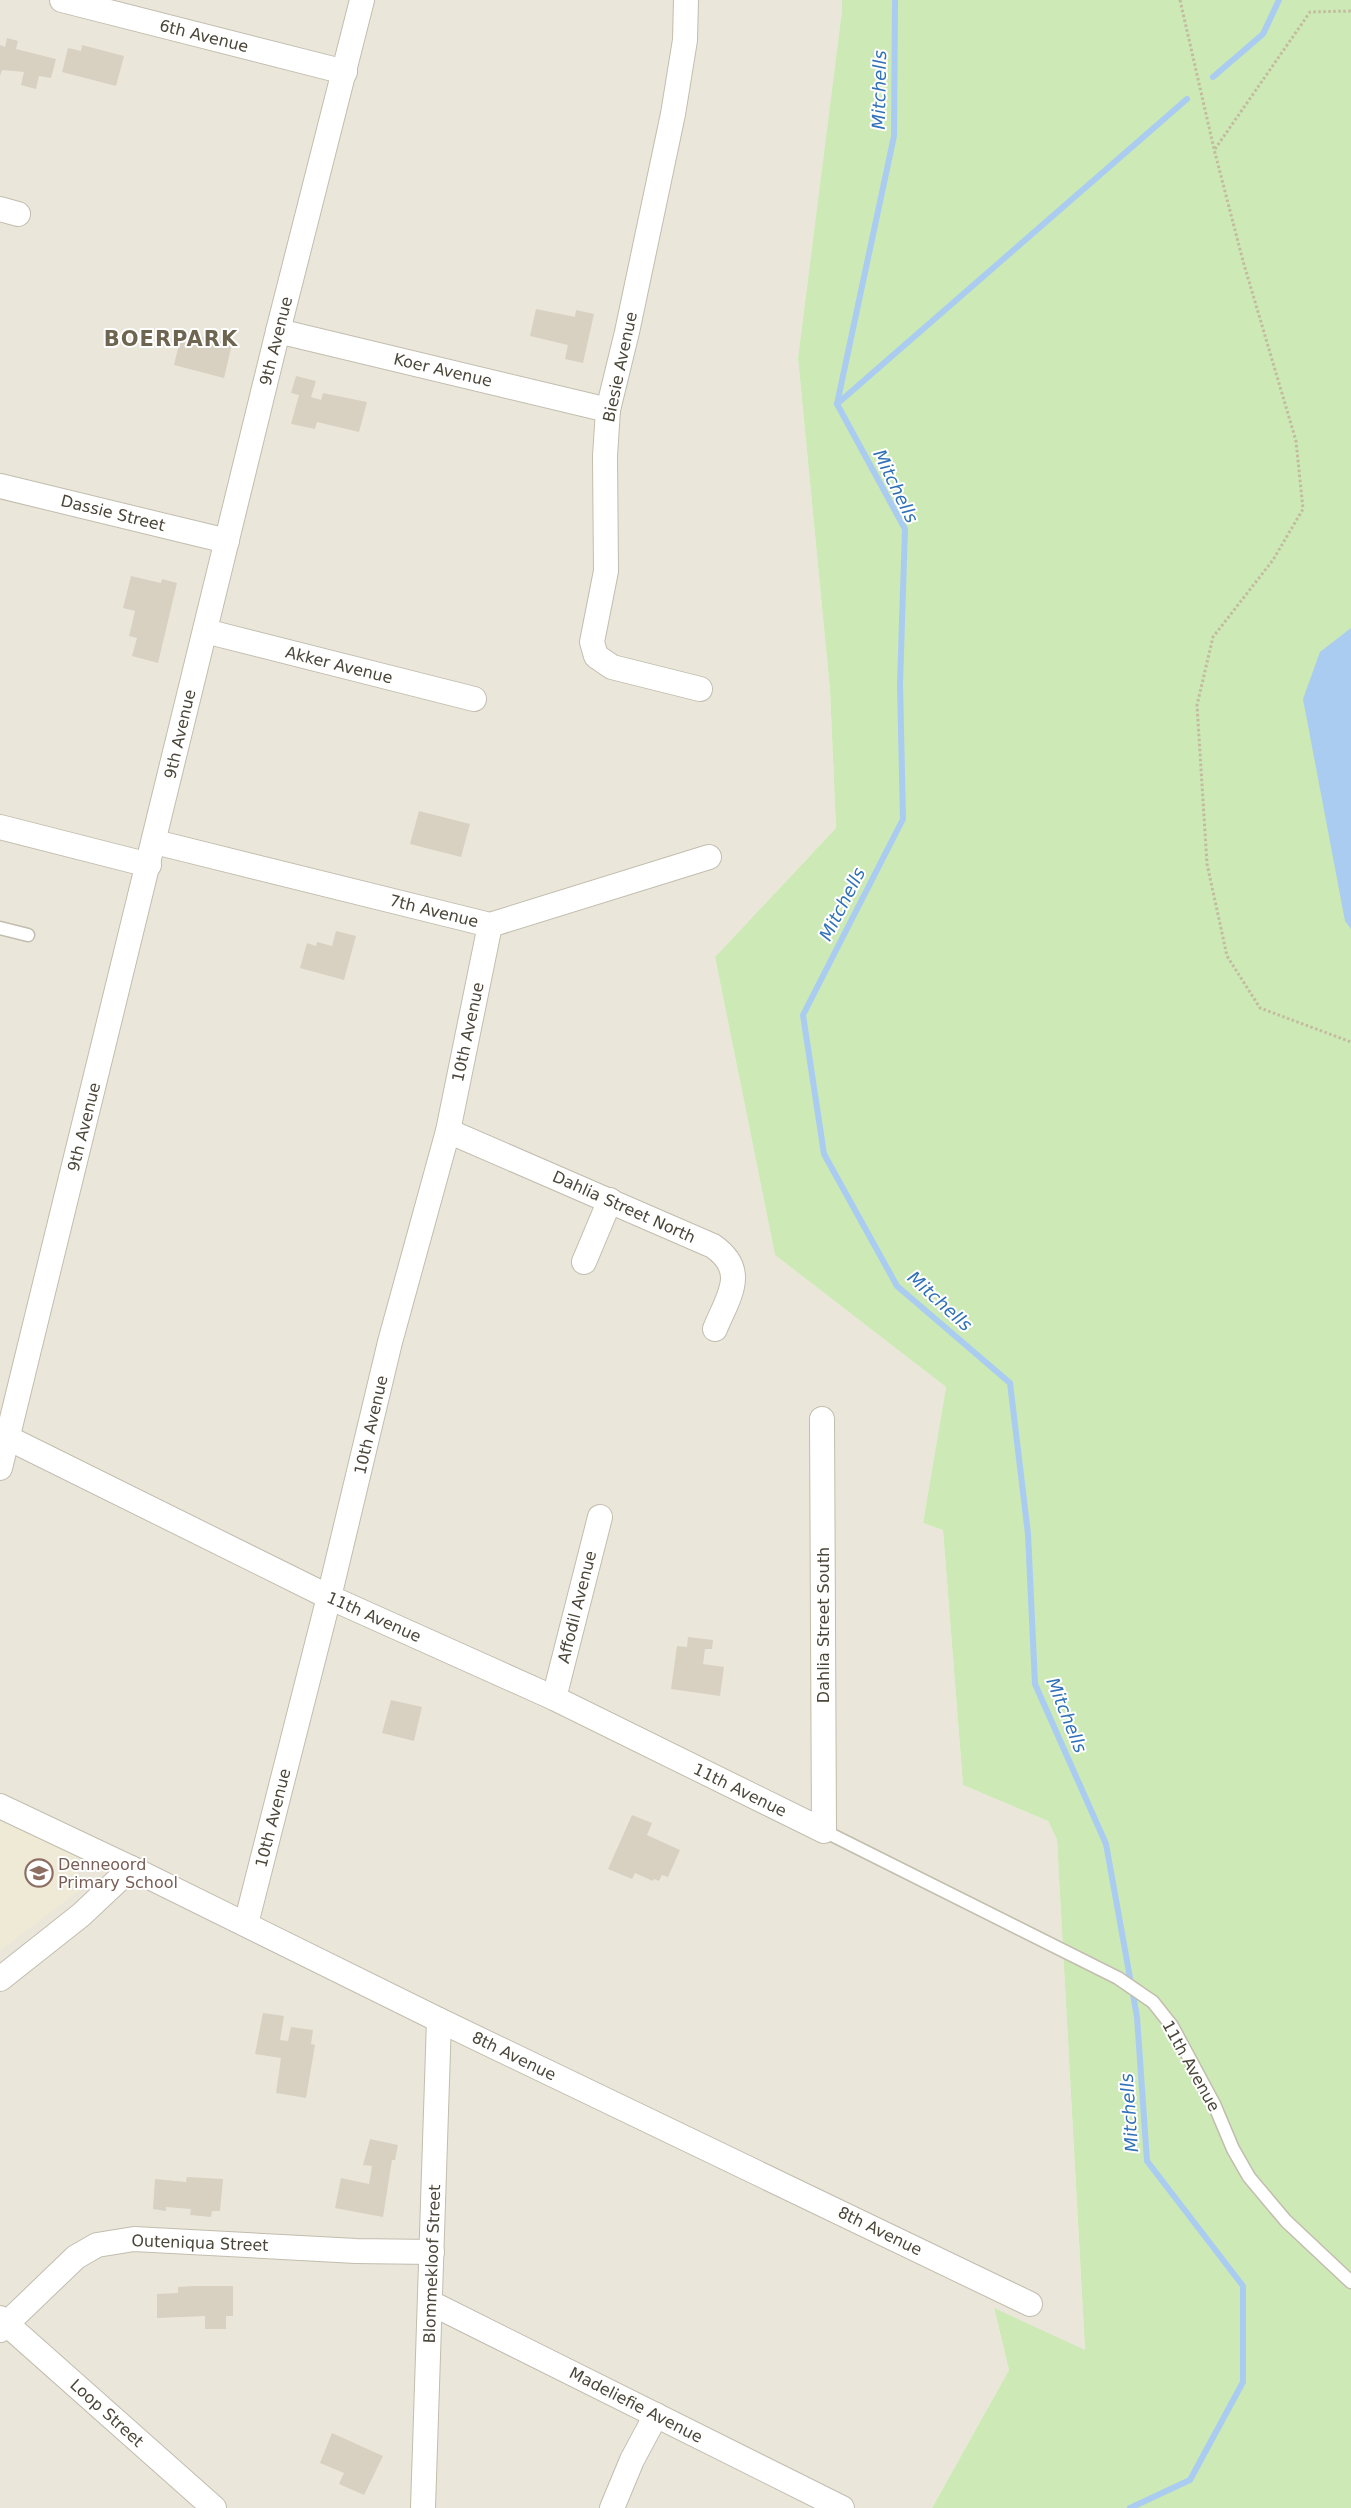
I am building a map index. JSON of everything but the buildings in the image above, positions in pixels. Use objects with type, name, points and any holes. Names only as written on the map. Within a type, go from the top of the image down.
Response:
[{"type":"street","name":"6th Avenue","points":[[62,0],[345,72]]},
{"type":"street","name":"9th Avenue","points":[[0,1468],[155,842],[278,331],[362,0]]},
{"type":"street","name":"Biesie Avenue","points":[[686,0],[684,40],[673,114],[627,332],[608,410],[605,456],[606,571],[592,642],[593,652],[612,667],[700,689]]},
{"type":"street","name":"Koer Avenue","points":[[278,331],[608,410]]},
{"type":"street","name":"Dassie Street","points":[[0,486],[227,541]]},
{"type":"street","name":"Akker Avenue","points":[[205,631],[474,699]]},
{"type":"street","points":[[0,828],[149,865]]},
{"type":"street","name":"7th Avenue","points":[[155,842],[490,925],[709,857]]},
{"type":"street","name":"10th Avenue","points":[[246,1924],[329,1597],[390,1342],[448,1131],[490,925]]},
{"type":"street","name":"Dahlia Street North","points":[[448,1131],[610,1200],[713,1246],[723,1253],[731,1264],[734,1276],[715,1329]]},
{"type":"street","points":[[584,1262],[610,1200]]},
{"type":"street","name":"Dahlia Street South","points":[[822,1419],[824,1832]]},
{"type":"street","name":"11th Avenue","points":[[8,1438],[329,1597],[554,1698],[824,1832]]},
{"type":"street","name":"Affodil Avenue","points":[[554,1698],[600,1517]]},
{"type":"street","name":"8th Avenue","points":[[0,1806],[246,1924],[439,2020],[1030,2304]]},
{"type":"street","points":[[0,1979],[81,1914],[131,1868]]},
{"type":"street","name":"Blommekloof Street","points":[[423,2508],[439,2020]]},
{"type":"street","name":"Outeniqua Street","points":[[2,2324],[76,2257],[105,2243],[134,2239],[356,2251],[432,2252]]},
{"type":"street","name":"Madeliefie Avenue","points":[[431,2303],[842,2508]]},
{"type":"street","name":"Loop Street","points":[[2,2324],[214,2508]]},
{"type":"street","points":[[612,2508],[632,2460],[656,2415]]},
{"type":"lane","points":[[0,928],[28,935]]},
{"type":"lane","name":"11th Avenue","points":[[824,1832],[1118,1978],[1140,1991],[1172,2026],[1214,2104],[1234,2150],[1250,2177],[1286,2221],[1351,2282]]},
{"type":"path","points":[[1180,0],[1214,150],[1243,261],[1296,441],[1303,508],[1273,560],[1213,637],[1197,705],[1207,864],[1227,956],[1260,1008],[1351,1042]]},
{"type":"path","points":[[1214,150],[1310,12],[1351,10]]},
{"type":"shaded area","points":[[0,0],[842,0],[798,358],[830,690],[836,828],[715,957],[775,1255],[946,1387],[923,1523],[943,1530],[963,1785],[1048,1821],[1057,1840],[1085,2351],[994,2309],[1009,2370],[932,2508],[0,2508]]},
{"type":"shaded area","name":"Denneoord Primary School","points":[[0,1819],[76,1856],[80,1890],[0,1951]]},
{"type":"green space","points":[[842,0],[1351,0],[1351,2508],[932,2508],[1009,2370],[994,2308],[1085,2350],[1057,1840],[1048,1821],[963,1785],[943,1530],[923,1523],[946,1387],[775,1255],[715,957],[836,828],[830,690],[798,358]]},
{"type":"water","points":[[1351,628],[1351,929],[1345,921],[1303,699],[1320,652]]},
{"type":"waterway","name":"Mitchells","points":[[895,0],[894,136],[837,404],[905,529],[900,684],[903,819],[803,1015],[824,1154],[897,1286],[1010,1383],[1028,1534],[1035,1684],[1106,1844],[1137,2017],[1147,2161],[1243,2286],[1243,2382],[1190,2480],[1130,2508]]},
{"type":"waterway","points":[[1213,77],[1263,34],[1279,0]]},
{"type":"waterway","points":[[837,404],[1187,99]]},
{"type":"place","name":"Denneoord Primary School","points":[[39,1873]]},
{"type":"district","name":"BOERPARK","points":[[171,339]]}]
